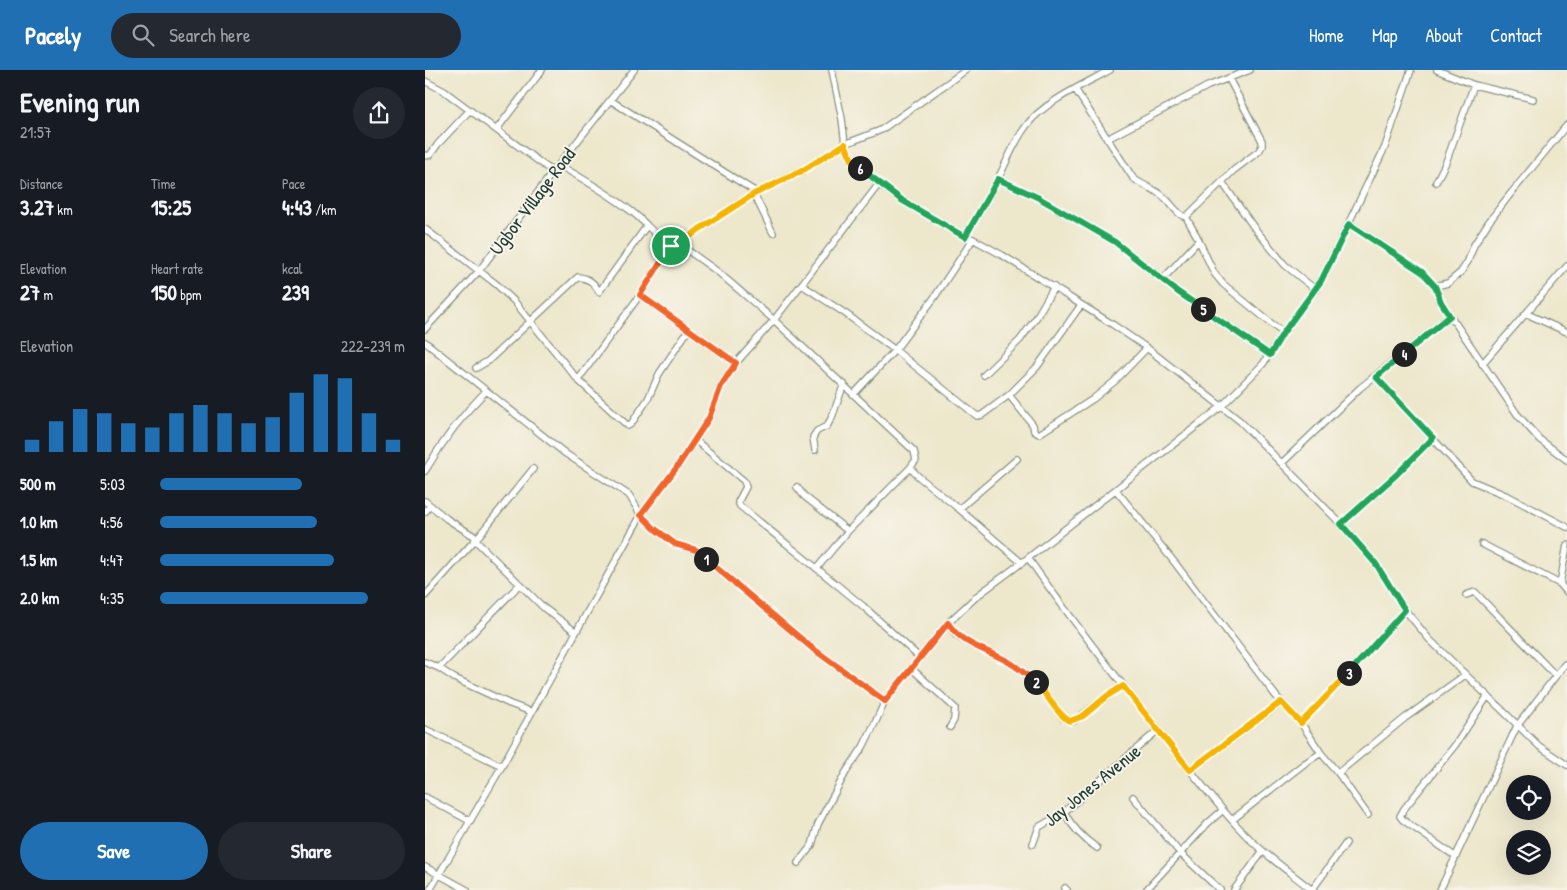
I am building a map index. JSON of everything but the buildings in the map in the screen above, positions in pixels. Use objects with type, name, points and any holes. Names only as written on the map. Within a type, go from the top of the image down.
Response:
[{"type":"street","points":[[497,130],[542,70]]},
{"type":"street","name":"Ugbor Village Road","points":[[425,329],[479,271],[553,172],[634,70]]},
{"type":"street","points":[[831,70],[842,119],[845,144],[852,160],[879,184],[903,201],[965,237],[973,239],[1054,287],[1147,348],[1240,422],[1341,524],[1376,564],[1405,610],[1429,639],[1517,726],[1539,746],[1567,765]]},
{"type":"street","points":[[578,380],[640,295],[671,246],[677,242],[681,244],[698,230],[755,193],[800,172],[845,144],[881,130],[956,73],[966,70]]},
{"type":"street","points":[[965,237],[1026,126],[1038,113],[1075,89],[1110,70]]},
{"type":"street","points":[[1107,139],[1208,86],[1249,70]]},
{"type":"street","points":[[798,863],[812,845],[819,824],[846,772],[863,747],[877,721],[885,701],[948,623],[977,596],[1221,407],[1270,355],[1283,333],[1316,290],[1349,224],[1385,146],[1411,70]]},
{"type":"street","points":[[1437,70],[1474,85],[1533,99]]},
{"type":"street","points":[[1186,217],[1234,170],[1262,146],[1262,141],[1229,79]]},
{"type":"street","points":[[425,81],[444,91],[553,172]]},
{"type":"street","points":[[1437,182],[1474,85]]},
{"type":"street","points":[[1075,89],[1133,178],[1145,187],[1163,195],[1181,216],[1186,217],[1199,237],[1199,241],[1214,273],[1223,284],[1283,333]]},
{"type":"street","points":[[610,100],[755,193],[773,233]]},
{"type":"street","points":[[425,155],[430,155],[470,110]]},
{"type":"street","points":[[1435,286],[1448,283],[1461,272],[1468,261],[1474,245],[1498,210],[1567,125]]},
{"type":"street","points":[[559,165],[603,191],[631,211],[646,227],[671,246]]},
{"type":"street","points":[[998,179],[1039,198],[1115,242],[1163,280],[1270,355]]},
{"type":"street","points":[[1222,182],[1255,230],[1285,265],[1316,290]]},
{"type":"street","points":[[430,890],[502,766],[641,515],[677,467],[709,418],[721,386],[736,363],[802,285],[879,184]]},
{"type":"street","points":[[1349,224],[1422,272],[1435,286],[1441,302],[1517,414],[1539,439],[1567,460]]},
{"type":"street","points":[[477,368],[488,361],[578,277],[587,278],[599,292],[646,227]]},
{"type":"street","points":[[426,233],[496,284],[514,301],[578,380],[625,424],[631,424],[647,399],[659,374],[689,329]]},
{"type":"street","points":[[853,394],[895,350],[934,298],[973,239]]},
{"type":"street","points":[[1163,280],[1199,241]]},
{"type":"street","points":[[677,242],[718,272],[774,320],[914,451],[917,460],[848,531],[817,568]]},
{"type":"street","points":[[1482,364],[1567,266]]},
{"type":"street","points":[[802,285],[895,350],[977,416],[982,415],[1009,395],[1037,367],[1081,305]]},
{"type":"street","points":[[984,375],[1020,340],[1054,287]]},
{"type":"street","points":[[640,295],[736,363]]},
{"type":"street","points":[[1527,314],[1567,332]]},
{"type":"street","points":[[1282,463],[1360,388],[1450,316]]},
{"type":"street","points":[[425,342],[567,454],[629,495],[641,515],[655,529],[675,544],[696,550],[812,648],[885,701]]},
{"type":"street","points":[[1009,395],[1033,425],[1034,431],[1039,434],[1093,400],[1115,381],[1147,348]]},
{"type":"street","points":[[1376,377],[1472,482],[1510,497],[1567,527]]},
{"type":"street","points":[[815,450],[813,437],[817,431],[827,426],[832,418],[844,384]]},
{"type":"street","points":[[425,471],[451,431],[486,391]]},
{"type":"street","points":[[1341,524],[1396,475],[1433,438]]},
{"type":"street","points":[[695,440],[744,481],[746,486],[738,502],[740,506],[817,568],[919,657]]},
{"type":"street","points":[[959,509],[1017,458]]},
{"type":"street","points":[[910,468],[919,478],[959,509],[1022,563]]},
{"type":"street","points":[[425,596],[476,539],[533,469]]},
{"type":"street","points":[[797,487],[804,496],[848,531]]},
{"type":"street","points":[[1116,490],[1170,556],[1281,702],[1301,723],[1368,816]]},
{"type":"street","points":[[425,502],[476,539],[544,608],[576,632]]},
{"type":"street","points":[[425,512],[430,506]]},
{"type":"street","points":[[1482,544],[1560,584],[1567,592]]},
{"type":"street","points":[[1560,584],[1567,545]]},
{"type":"street","points":[[1028,558],[1074,624],[1190,770],[1232,820],[1263,851],[1312,890],[1346,843]]},
{"type":"street","points":[[439,668],[520,584]]},
{"type":"street","points":[[1467,595],[1475,592],[1555,675]]},
{"type":"street","points":[[1301,723],[1405,610]]},
{"type":"street","points":[[948,623],[955,634],[973,645],[1006,660],[1035,682],[1046,693],[1063,718],[1067,720],[1075,721],[1123,686]]},
{"type":"street","points":[[425,662],[510,704],[532,712]]},
{"type":"street","points":[[1440,890],[1517,726],[1555,675],[1567,664]]},
{"type":"street","points":[[911,668],[955,708],[954,720],[950,727]]},
{"type":"street","points":[[1338,773],[1405,718],[1465,675]]},
{"type":"street","points":[[1456,857],[1400,816],[1456,744],[1487,697]]},
{"type":"street","points":[[1190,770],[1281,702]]},
{"type":"street","points":[[425,729],[502,766]]},
{"type":"street","name":"Jay Jones Avenue","points":[[1033,844],[1039,827],[1064,812],[1159,730]]},
{"type":"street","points":[[1232,820],[1321,753]]},
{"type":"street","points":[[425,797],[470,822]]},
{"type":"street","points":[[1133,797],[1180,853],[1220,890]]},
{"type":"street","points":[[1146,890],[1207,823],[1223,810]]},
{"type":"street","points":[[1064,812],[1077,832],[1097,848]]},
{"type":"street","points":[[1234,890],[1263,851]]},
{"type":"street","points":[[425,867],[467,890]]},
{"type":"route","points":[[845,144],[852,160],[879,184],[903,201],[965,237],[998,179],[1039,198],[1115,242],[1178,292],[1270,355],[1283,333],[1316,290],[1349,224],[1422,272],[1435,286],[1441,302],[1450,316],[1376,377],[1433,438],[1396,475],[1341,524],[1376,564],[1405,610],[1301,723],[1281,702],[1190,770],[1123,686],[1075,721],[1067,720],[1063,718],[1046,693],[1035,682],[1006,660],[973,645],[955,634],[948,623],[885,701],[812,648],[696,550],[675,544],[655,529],[641,515],[677,467],[709,418],[721,386],[736,363],[640,295],[671,246],[677,242],[681,244],[698,230],[754,194],[800,172],[845,144]]}]
